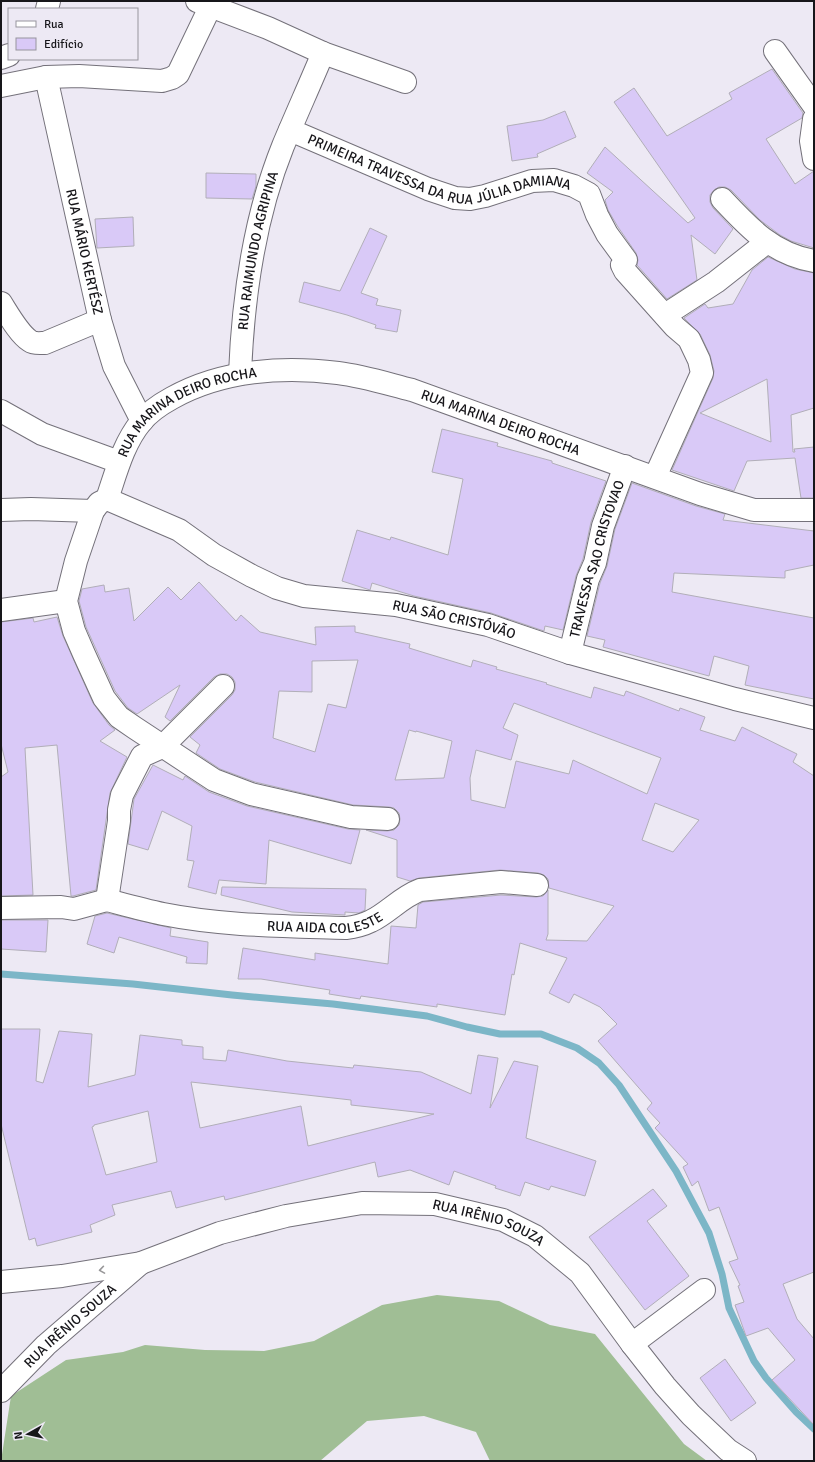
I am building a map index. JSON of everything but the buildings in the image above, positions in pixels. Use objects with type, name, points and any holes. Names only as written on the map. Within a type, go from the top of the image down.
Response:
[{"type":"street","points":[[1,86],[29,79],[46,77],[79,76],[162,81],[172,78],[178,74],[206,3],[268,28],[323,54],[405,82]]},
{"type":"street","points":[[775,51],[814,106]]},
{"type":"street","name":"RUA RAIMUNDO AGRIPINA","points":[[240,374],[241,335],[245,300],[258,229],[277,163],[323,54]]},
{"type":"street","name":"RUA MÁRIO KERTÉSZ","points":[[46,77],[100,320],[114,366],[142,421]]},
{"type":"street","points":[[814,119],[812,141],[814,159]]},
{"type":"street","name":"PRIMEIRA TRAVESSA DA RUA JÚLIA DAMIANA","points":[[290,130],[428,189],[455,198],[470,199],[485,196],[532,181],[554,180],[574,186],[589,194],[597,215],[607,234],[626,260],[622,264],[625,271],[665,315]]},
{"type":"street","points":[[722,199],[744,222],[767,242],[789,254],[814,261]]},
{"type":"street","points":[[655,477],[702,374],[699,360],[689,339],[675,327],[665,315],[716,282],[767,242]]},
{"type":"street","points":[[1,303],[23,336],[31,342],[46,343],[100,320]]},
{"type":"street","name":"RUA MARINA DEIRO ROCHA","points":[[388,819],[351,817],[251,794],[214,780],[134,728],[119,716],[104,698],[74,631],[66,601],[76,562],[130,439],[142,421],[160,405],[183,392],[204,383],[240,374],[259,371],[298,370],[338,373],[412,390],[700,494],[754,510],[814,510]]},
{"type":"street","points":[[1,411],[42,434],[119,462]]},
{"type":"street","name":"TRAVESSA SAO CRISTOVAO","points":[[570,653],[588,579],[595,563],[603,526],[625,466]]},
{"type":"street","points":[[1,510],[100,505]]},
{"type":"street","name":"RUA SÃO CRISTÓVÃO","points":[[100,505],[179,530],[214,554],[252,576],[277,588],[304,596],[396,605],[488,625],[570,653],[735,699],[814,718]]},
{"type":"street","points":[[1,610],[66,601]]},
{"type":"street","points":[[1,908],[60,907],[74,909],[107,900],[122,795],[142,756],[162,747],[223,686]]},
{"type":"street","name":"RUA AIDA COLESTE","points":[[107,900],[164,914],[204,920],[267,926],[346,928],[372,920],[410,894],[420,890],[501,882],[537,885]]},
{"type":"street","name":"RUA IRÊNIO SOUZA","points":[[1,1282],[62,1276],[141,1263],[220,1233],[286,1216],[362,1203],[435,1204],[503,1220],[535,1236],[580,1273],[665,1386],[691,1415],[728,1450],[745,1461]]},
{"type":"street","name":"RUA IRÊNIO SOUZA","points":[[1,1391],[46,1344],[141,1263]]},
{"type":"street","points":[[632,1344],[704,1290]]},
{"type":"green space","points":[[437,1295],[499,1301],[550,1325],[595,1334],[684,1444],[707,1461],[490,1461],[476,1432],[424,1416],[367,1421],[320,1461],[1,1461],[11,1396],[66,1360],[123,1352],[145,1345],[205,1350],[264,1351],[314,1341],[382,1305]]},
{"type":"waterway","points":[[1,974],[133,984],[333,1004],[427,1016],[500,1034],[541,1034],[577,1048],[599,1063],[619,1085],[676,1171],[709,1233],[722,1274],[729,1308],[754,1361],[766,1378],[796,1412],[814,1429]]}]
